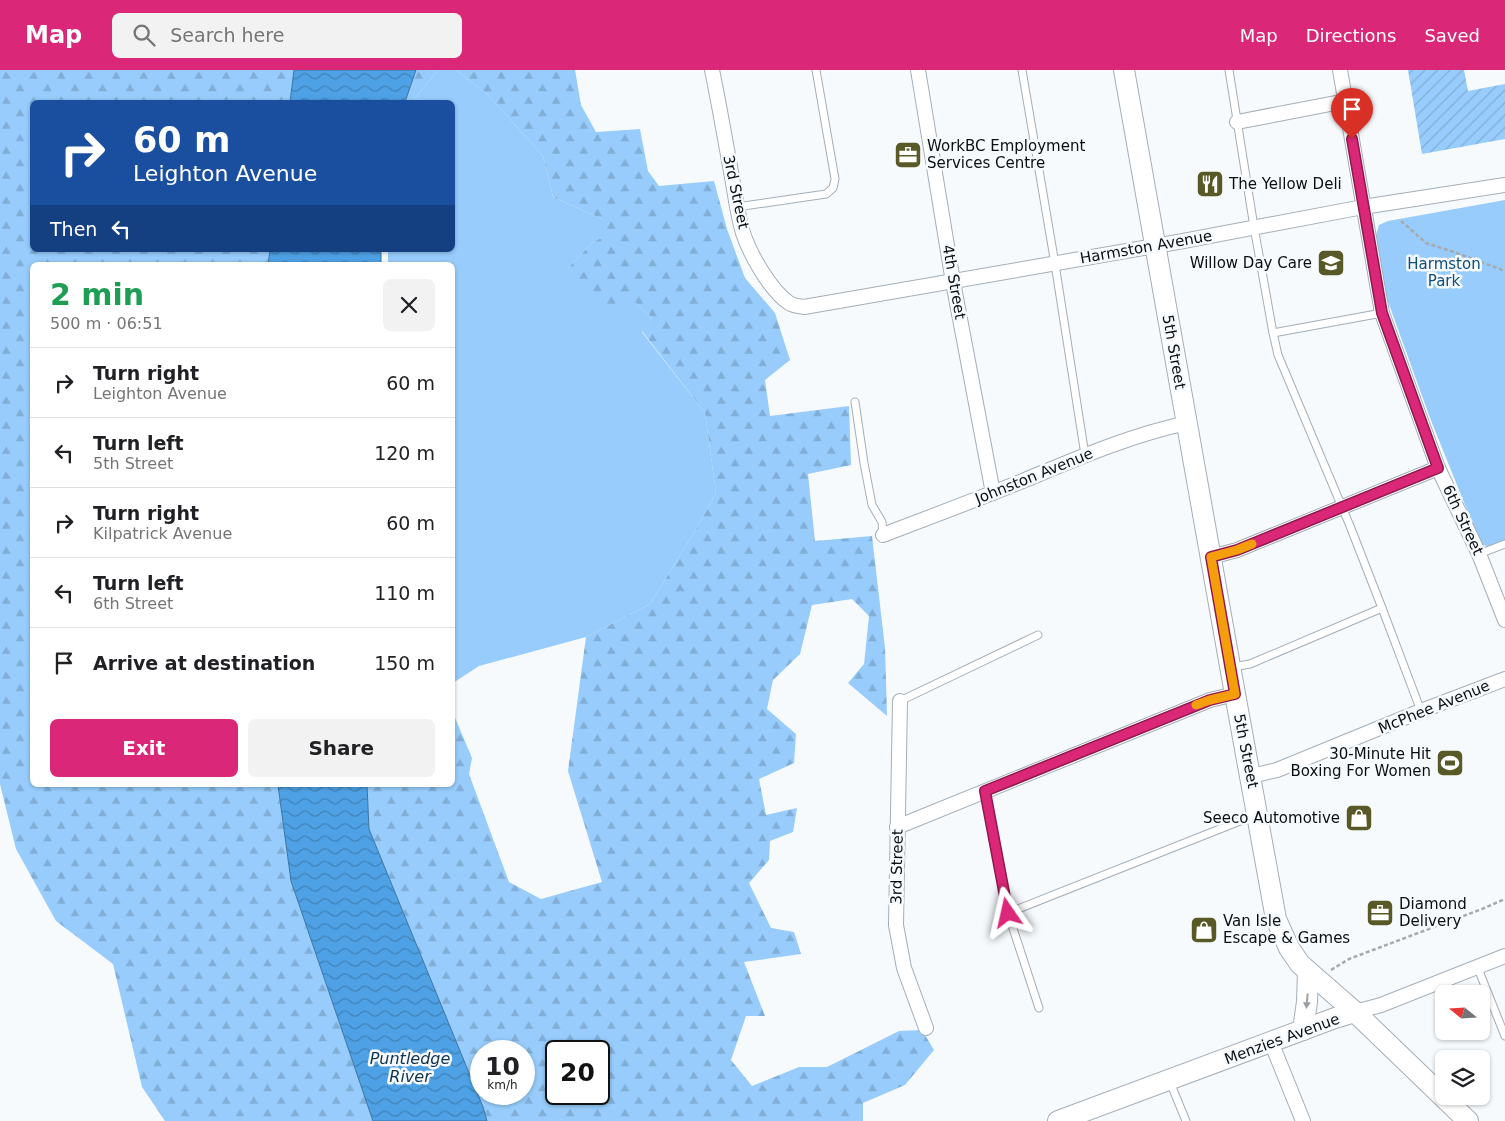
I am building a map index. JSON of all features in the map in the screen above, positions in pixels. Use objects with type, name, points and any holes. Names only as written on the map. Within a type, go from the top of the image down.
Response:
[{"type":"street","name":"3rd Street","points":[[712,70],[743,231],[754,258],[764,274],[788,302]]},
{"type":"street","name":"4th Street","points":[[918,70],[953,282],[993,493]]},
{"type":"street","name":"5th Street","points":[[1124,70],[1276,919],[1289,948],[1300,964],[1355,1012],[1468,1121]]},
{"type":"street","name":"6th Street","points":[[1340,70],[1382,313],[1438,468],[1479,554],[1505,620]]},
{"type":"street","points":[[1238,122],[1346,101]]},
{"type":"street","name":"Harmston Avenue","points":[[788,302],[804,307],[1055,264],[1363,207],[1505,185]]},
{"type":"street","name":"Johnston Avenue","points":[[883,535],[1085,455],[1161,428],[1187,423]]},
{"type":"street","points":[[1211,557],[1237,550],[1438,468]]},
{"type":"street","name":"McPhee Avenue","points":[[1251,776],[1277,770],[1505,679]]},
{"type":"street","points":[[897,827],[1210,700],[1235,694]]},
{"type":"street","name":"3rd Street","points":[[900,701],[896,925],[904,968],[926,1028]]},
{"type":"street","name":"Menzies Avenue","points":[[1063,1120],[1303,1030],[1381,1005],[1505,956]]},
{"type":"street","points":[[1303,1030],[1313,975]]},
{"type":"street","points":[[1271,1042],[1303,1121]]},
{"type":"lane","points":[[737,207],[826,194],[833,188],[835,179],[816,70]]},
{"type":"lane","points":[[1022,70],[1085,455]]},
{"type":"lane","points":[[1229,70],[1254,227],[1278,355],[1342,507],[1421,711]]},
{"type":"lane","points":[[1273,333],[1382,313]]},
{"type":"lane","points":[[855,402],[872,505],[882,522],[883,535]]},
{"type":"lane","points":[[1479,554],[1505,544]]},
{"type":"lane","points":[[1230,667],[1250,664],[1382,608]]},
{"type":"lane","points":[[900,701],[1038,635]]},
{"type":"lane","points":[[985,791],[1008,913],[1039,1008]]},
{"type":"lane","points":[[1008,913],[1240,821],[1258,817]]},
{"type":"lane","points":[[1477,966],[1505,1036]]},
{"type":"lane","points":[[1169,1080],[1186,1121]]},
{"type":"path","points":[[1401,221],[1426,243],[1505,271]]},
{"type":"path","points":[[1313,975],[1349,959],[1505,899]]},
{"type":"green space","points":[[0,70],[294,70],[290,100],[30,100],[30,252],[270,252],[268,262],[30,262],[30,787],[278,787],[291,881],[373,1121],[165,1121],[142,1087],[113,964],[56,921],[16,849],[0,784]]},
{"type":"green space","points":[[416,70],[438,70],[414,100],[406,100]]},
{"type":"green space","points":[[438,70],[456,70],[488,95],[543,156],[553,197],[602,219],[602,237],[592,243],[568,268],[636,303],[652,318],[642,332],[705,413],[716,493],[650,604],[586,637],[479,666],[455,682],[455,262],[388,262],[388,252],[455,252],[455,100],[414,100]]},
{"type":"green space","points":[[456,70],[575,70],[581,105],[596,132],[640,129],[648,171],[659,186],[714,181],[727,229],[745,278],[775,313],[790,360],[765,380],[770,416],[849,406],[851,465],[808,474],[815,541],[872,536],[885,648],[887,716],[848,683],[864,664],[869,616],[852,599],[812,605],[800,654],[773,680],[767,709],[796,734],[794,763],[759,779],[766,815],[797,808],[793,832],[770,841],[769,860],[749,883],[771,928],[794,932],[801,954],[744,962],[765,1016],[746,1016],[731,1060],[752,1086],[799,1067],[827,1067],[899,1031],[922,1030],[934,1050],[905,1085],[863,1103],[863,1121],[487,1121],[482,1105],[535,1105],[535,1040],[470,1040],[470,1075],[369,829],[367,787],[455,787],[455,718],[472,758],[469,774],[509,882],[541,899],[602,882],[568,771],[586,637],[650,604],[716,493],[705,413],[642,331],[652,318],[636,303],[607,305],[568,268],[592,243],[602,237],[602,219],[553,197],[543,156],[488,95]]},
{"type":"green space","points":[[1408,70],[1464,70],[1468,91],[1505,84],[1505,139],[1422,154]]},
{"type":"green space","name":"Harmston Park","points":[[1505,200],[1505,544],[1492,549],[1482,544],[1478,537],[1430,418],[1386,296],[1376,235],[1379,225],[1388,221]]},
{"type":"water","points":[[294,70],[416,70],[406,100],[290,100]]},
{"type":"water","points":[[270,252],[381,252],[381,262],[268,262]]},
{"type":"water","name":"Puntledge River","points":[[278,787],[367,787],[369,829],[470,1075],[470,1105],[482,1105],[487,1121],[373,1121],[291,881]]},
{"type":"slow traffic","points":[[1196,705],[1218,697],[1235,694],[1211,557],[1252,544]]},
{"type":"place","name":"WorkBC Employment Services Centre","points":[[908,155]]},
{"type":"place","name":"The Yellow Deli","points":[[1210,184]]},
{"type":"place","name":"Willow Day Care","points":[[1331,263]]},
{"type":"place","name":"30-Minute Hit Boxing For Women","points":[[1450,763]]},
{"type":"place","name":"Seeco Automotive","points":[[1359,818]]},
{"type":"place","name":"Diamond Delivery","points":[[1380,913]]},
{"type":"place","name":"Van Isle Escape & Games","points":[[1204,930]]},
{"type":"route","points":[[1008,913],[985,791],[1210,700],[1235,694],[1211,557],[1237,550],[1438,468],[1382,313],[1352,139]]}]
